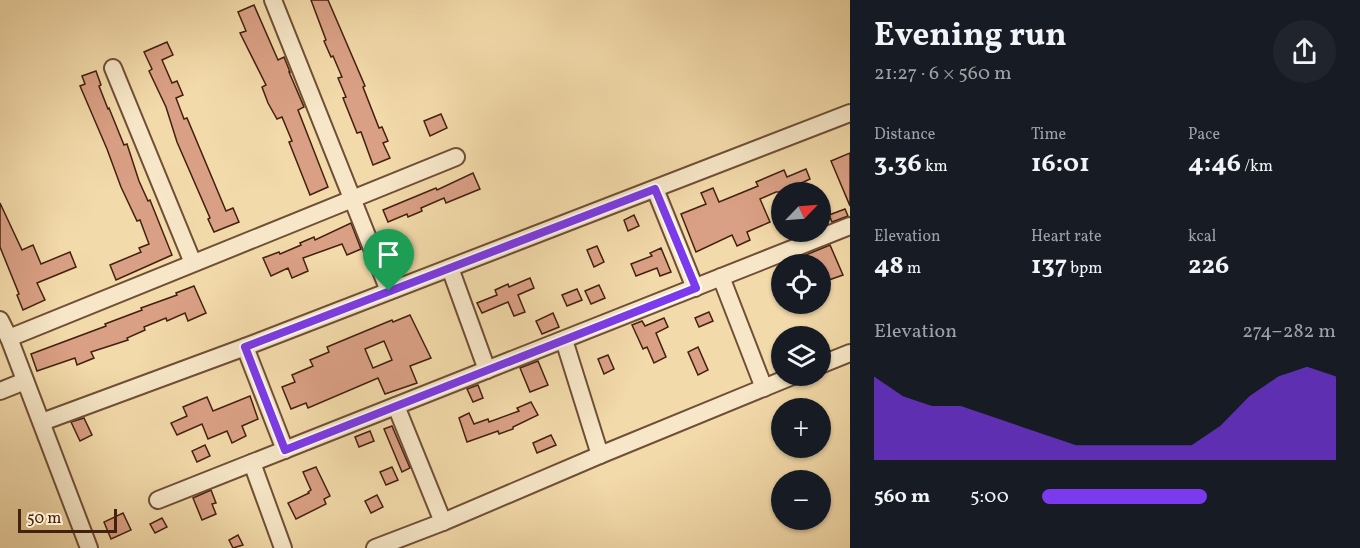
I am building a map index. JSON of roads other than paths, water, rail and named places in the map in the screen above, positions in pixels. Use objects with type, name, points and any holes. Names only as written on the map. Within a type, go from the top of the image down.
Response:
[{"type":"street","points":[[273,0],[389,291]]},
{"type":"street","points":[[113,68],[192,263]]},
{"type":"street","points":[[42,422],[245,347],[850,113]]},
{"type":"street","points":[[9,338],[456,157]]},
{"type":"street","points":[[655,189],[696,288]]},
{"type":"street","points":[[158,500],[850,226]]},
{"type":"street","points":[[450,268],[487,370]]},
{"type":"street","points":[[721,277],[764,388]]},
{"type":"street","points":[[0,320],[42,422],[89,548]]},
{"type":"street","points":[[564,340],[600,454]]},
{"type":"street","points":[[245,347],[285,450]]},
{"type":"street","points":[[831,361],[850,353]]},
{"type":"street","points":[[0,391],[25,381]]},
{"type":"street","points":[[375,548],[443,522],[600,454],[771,385]]},
{"type":"street","points":[[396,406],[443,522]]},
{"type":"street","points":[[252,463],[283,548]]}]
